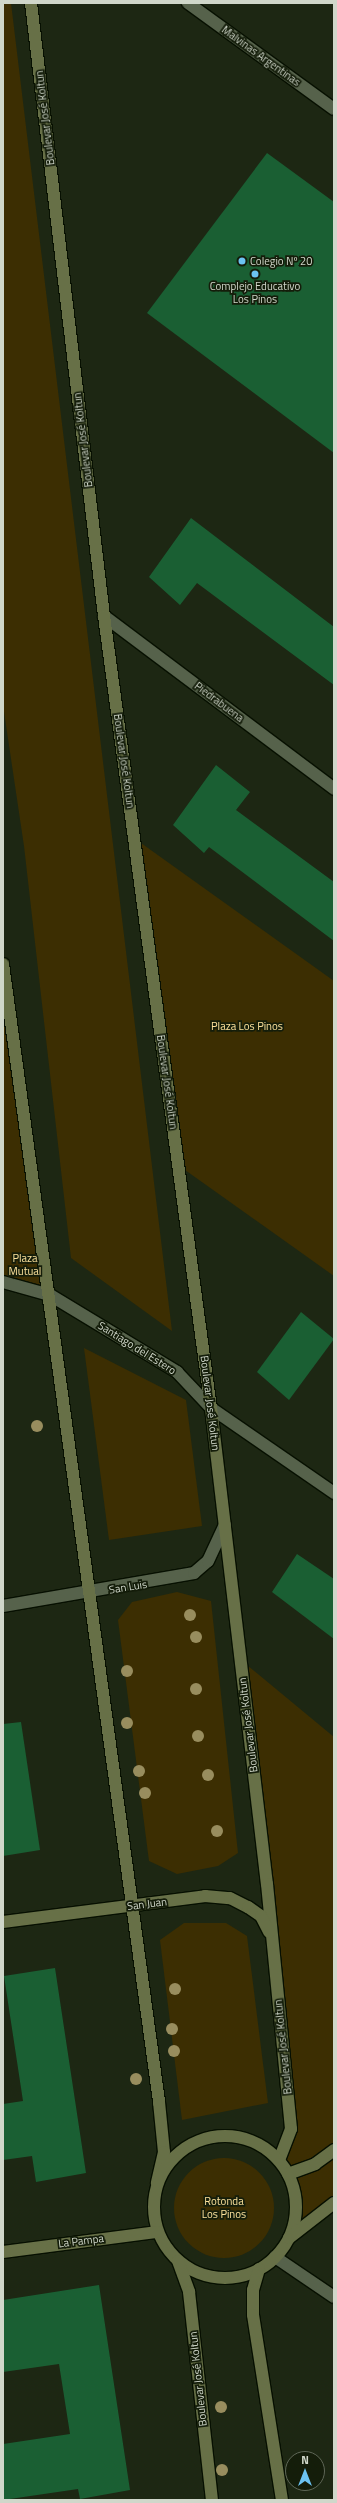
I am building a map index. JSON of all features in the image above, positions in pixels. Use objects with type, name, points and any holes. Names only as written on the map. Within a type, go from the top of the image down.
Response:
[{"type":"street","name":"Boulevar José Koltun","points":[[31,3],[104,616],[211,1408],[225,1525],[272,1939],[291,2128],[279,2160]]},
{"type":"street","name":"Malvinas Argentinas","points":[[188,3],[334,108]]},
{"type":"street","name":"Piedrabuena","points":[[104,616],[334,788]]},
{"type":"street","points":[[3,964],[50,1295],[88,1593],[160,2114],[164,2152],[154,2215],[158,2232],[177,2260],[200,2274],[218,2277],[238,2277],[259,2269],[275,2257],[290,2238],[334,2203]]},
{"type":"street","name":"Santiago del Estero","points":[[3,1282],[50,1295],[177,1372],[211,1408],[334,1493]]},
{"type":"street","name":"San Luis","points":[[3,1606],[88,1593],[194,1573],[208,1561],[225,1525]]},
{"type":"street","name":"San Juan","points":[[3,1922],[205,1896],[230,1898],[261,1916],[272,1939]]},
{"type":"street","points":[[158,2183],[166,2166],[184,2148],[205,2138],[230,2136],[248,2140],[279,2160],[288,2174],[295,2199],[295,2218],[290,2238]]},
{"type":"street","points":[[288,2174],[315,2164],[334,2150]]},
{"type":"street","name":"La Pampa","points":[[3,2252],[158,2232]]},
{"type":"street","points":[[275,2257],[334,2297]]},
{"type":"street","name":"Boulevar José Koltun","points":[[177,2260],[189,2292],[212,2500]]},
{"type":"street","points":[[259,2269],[253,2290],[253,2315],[282,2500]]},
{"type":"green space","points":[[3,3],[11,3],[172,1331],[71,1258],[24,846],[3,705]]},
{"type":"green space","name":"Plaza Los Pinos","points":[[134,838],[334,981],[334,1276],[178,1165]]},
{"type":"green space","name":"Plaza Mutual","points":[[3,964],[50,1295],[3,1282]]},
{"type":"green space","points":[[84,1348],[186,1400],[202,1526],[109,1540]]},
{"type":"green space","points":[[177,1592],[211,1601],[238,1853],[218,1866],[177,1874],[149,1861],[118,1620],[132,1602]]},
{"type":"green space","points":[[241,1660],[334,1737],[334,2203],[289,2238],[295,2218],[295,2193],[279,2160],[291,2128]]},
{"type":"green space","points":[[184,1923],[226,1923],[247,1936],[268,2103],[182,2120],[160,1940]]},
{"type":"green space","name":"Rotonda Los Pinos","points":[[224,2158],[234,2159],[252,2166],[266,2180],[273,2198],[273,2218],[266,2236],[252,2250],[234,2257],[224,2258],[214,2257],[196,2250],[182,2236],[175,2218],[174,2208],[175,2198],[182,2180],[196,2166],[214,2159]]},
{"type":"building","name":"Complejo Educativo Los Pinos","points":[[267,153],[334,202],[334,453],[147,313]]},
{"type":"building","points":[[191,518],[334,627],[334,685],[197,583],[180,605],[149,577]]},
{"type":"building","points":[[216,765],[250,792],[236,810],[334,882],[334,941],[209,847],[204,853],[173,825]]},
{"type":"building","points":[[301,1312],[334,1339],[289,1400],[257,1372]]},
{"type":"building","points":[[297,1554],[334,1579],[334,1639],[272,1592]]},
{"type":"building","points":[[21,1722],[40,1850],[3,1856],[3,1724]]},
{"type":"building","points":[[55,1968],[86,2173],[36,2182],[32,2156],[3,2160],[3,2104],[23,2101],[4,1976]]},
{"type":"building","points":[[99,2285],[130,2490],[80,2499],[78,2489],[3,2500],[3,2444],[70,2434],[59,2364],[3,2372],[3,2300]]},
{"type":"place","name":"Colegio Nº 20","points":[[242,261]]},
{"type":"place","name":"Complejo Educativo Los Pinos","points":[[255,274]]}]
